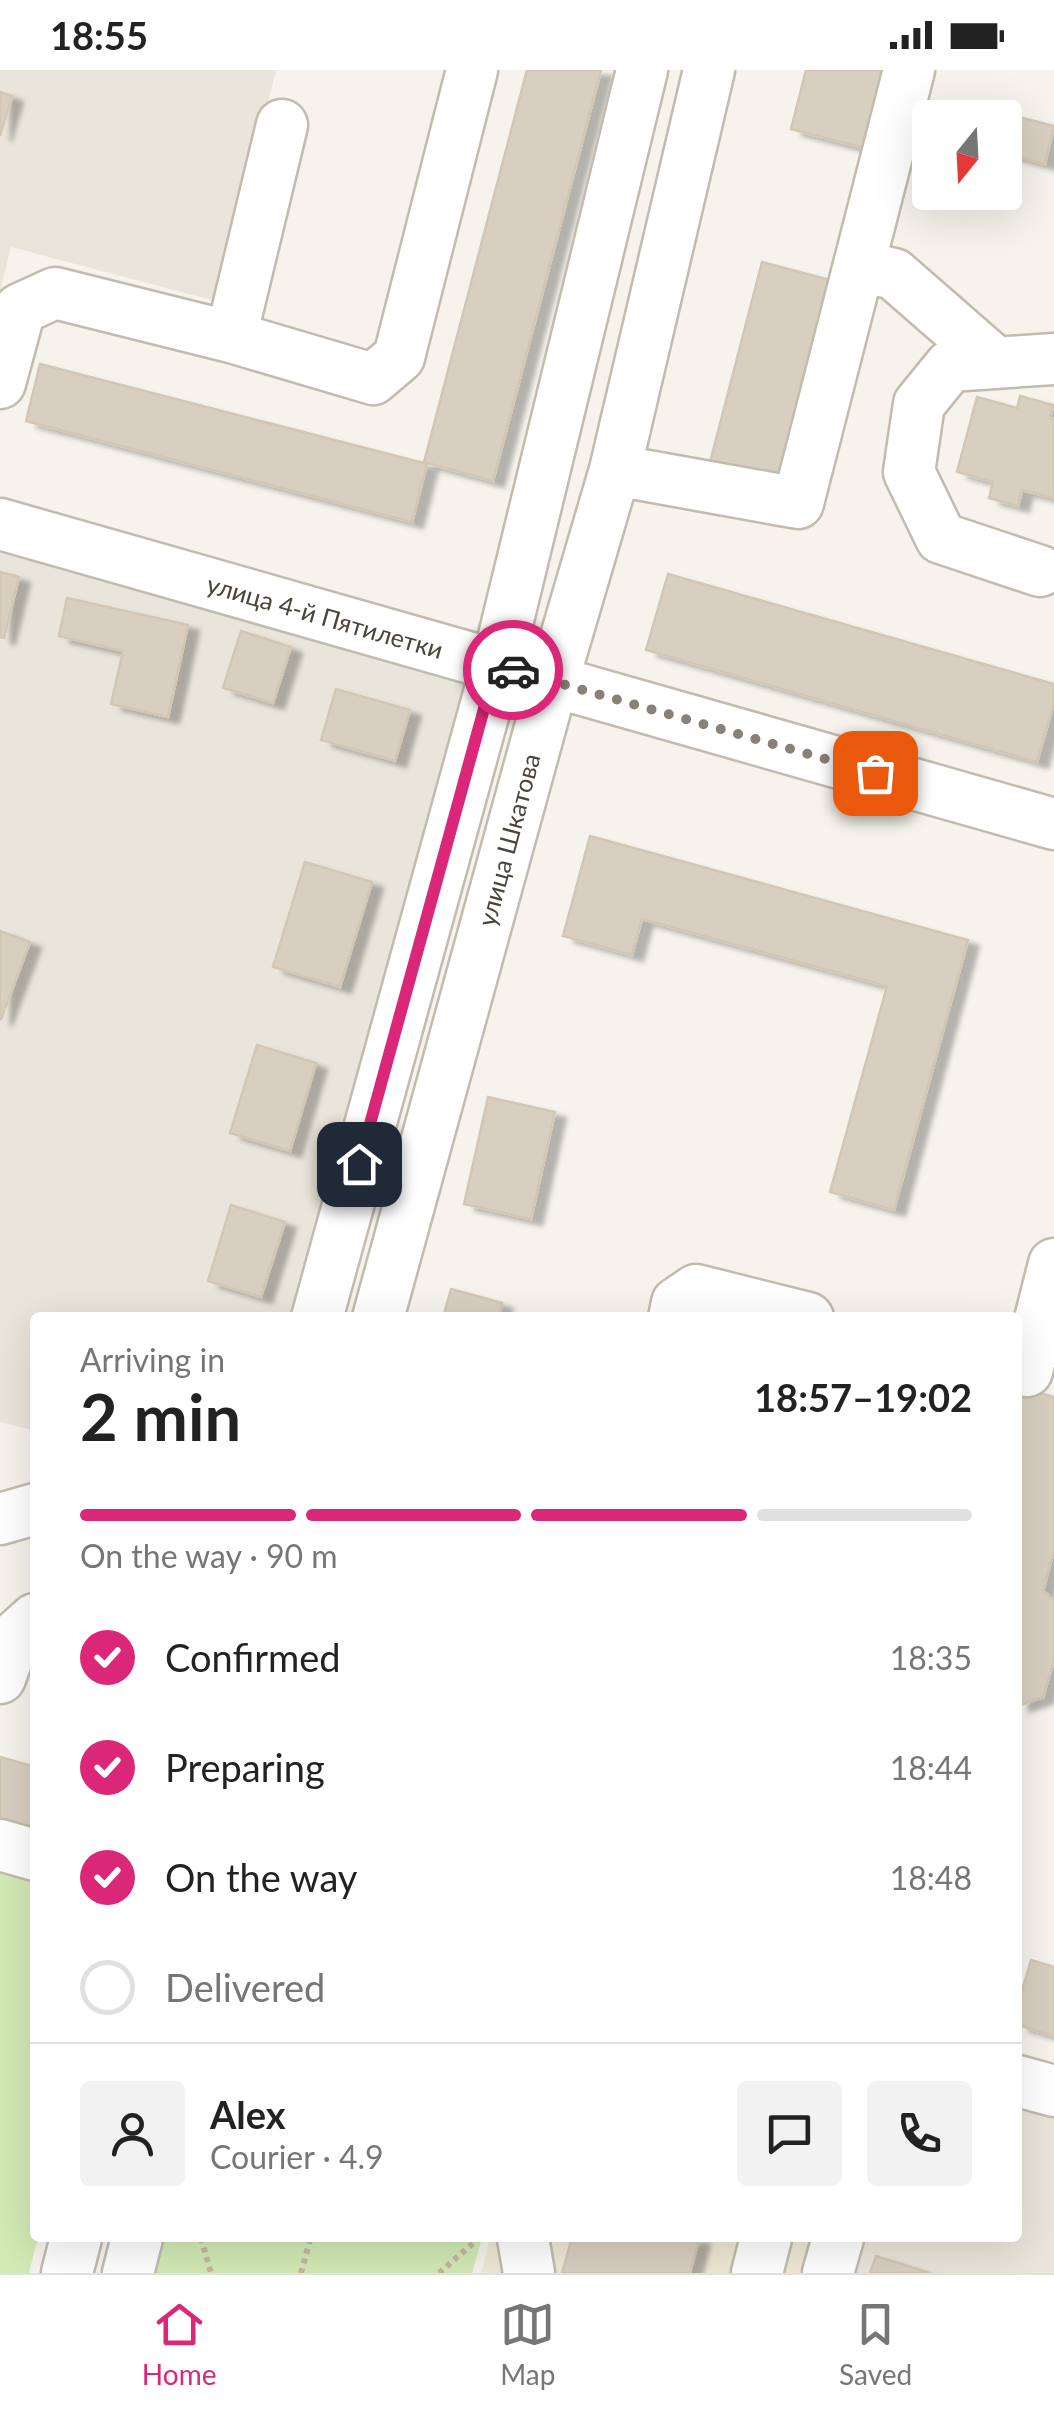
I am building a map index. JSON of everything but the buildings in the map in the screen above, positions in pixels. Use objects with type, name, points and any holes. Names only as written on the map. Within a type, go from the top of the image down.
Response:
[{"type":"street","points":[[0,383],[20,310],[55,293],[373,378],[399,358],[472,70]]},
{"type":"street","points":[[318,1312],[496,665],[642,70]]},
{"type":"street","name":"улица Шкатова","points":[[380,1312],[552,681],[615,470],[709,70]]},
{"type":"street","points":[[615,470],[798,503],[909,70]]},
{"type":"street","points":[[231,337],[282,124]]},
{"type":"street","points":[[859,266],[894,274],[996,363]]},
{"type":"street","points":[[1040,571],[941,538],[909,472],[919,404],[950,366],[1054,359]]},
{"type":"street","name":"улица 4-й Пятилетки","points":[[0,524],[1054,824]]},
{"type":"street","points":[[1033,1372],[1054,1264]]},
{"type":"street","points":[[675,1312],[677,1303],[696,1290],[784,1312]]},
{"type":"street","points":[[0,1519],[30,1510]]},
{"type":"street","points":[[0,1678],[15,1637],[30,1623]]},
{"type":"street","points":[[0,1845],[30,1854]]},
{"type":"street","points":[[1022,2083],[1054,2091]]},
{"type":"street","points":[[67,2273],[75,2242]]},
{"type":"street","points":[[128,2273],[136,2242]]},
{"type":"street","points":[[524,2242],[528,2273]]},
{"type":"street","points":[[757,2273],[765,2242]]},
{"type":"street","points":[[828,2273],[837,2242]]},
{"type":"path","points":[[202,2242],[211,2273]]},
{"type":"path","points":[[301,2273],[308,2242]]},
{"type":"path","points":[[439,2273],[474,2242]]},
{"type":"shaded area","points":[[0,70],[276,70],[219,302],[11,247],[0,291]]},
{"type":"shaded area","points":[[0,550],[473,676],[297,1312],[30,1312],[30,1430],[0,1422]]},
{"type":"shaded area","points":[[1022,2093],[1054,2099],[1054,2273],[802,2273],[813,2242],[1022,2242]]},
{"type":"shaded area","points":[[489,2242],[813,2242],[802,2273],[481,2273]]},
{"type":"green space","points":[[0,1865],[30,1874],[30,2242],[37,2242],[29,2273],[0,2273]]},
{"type":"green space","points":[[153,2242],[481,2242],[472,2273],[145,2273]]},
{"type":"way so far","points":[[513,670],[875,773]]},
{"type":"route","points":[[359,1164],[496,665],[513,670]]}]
